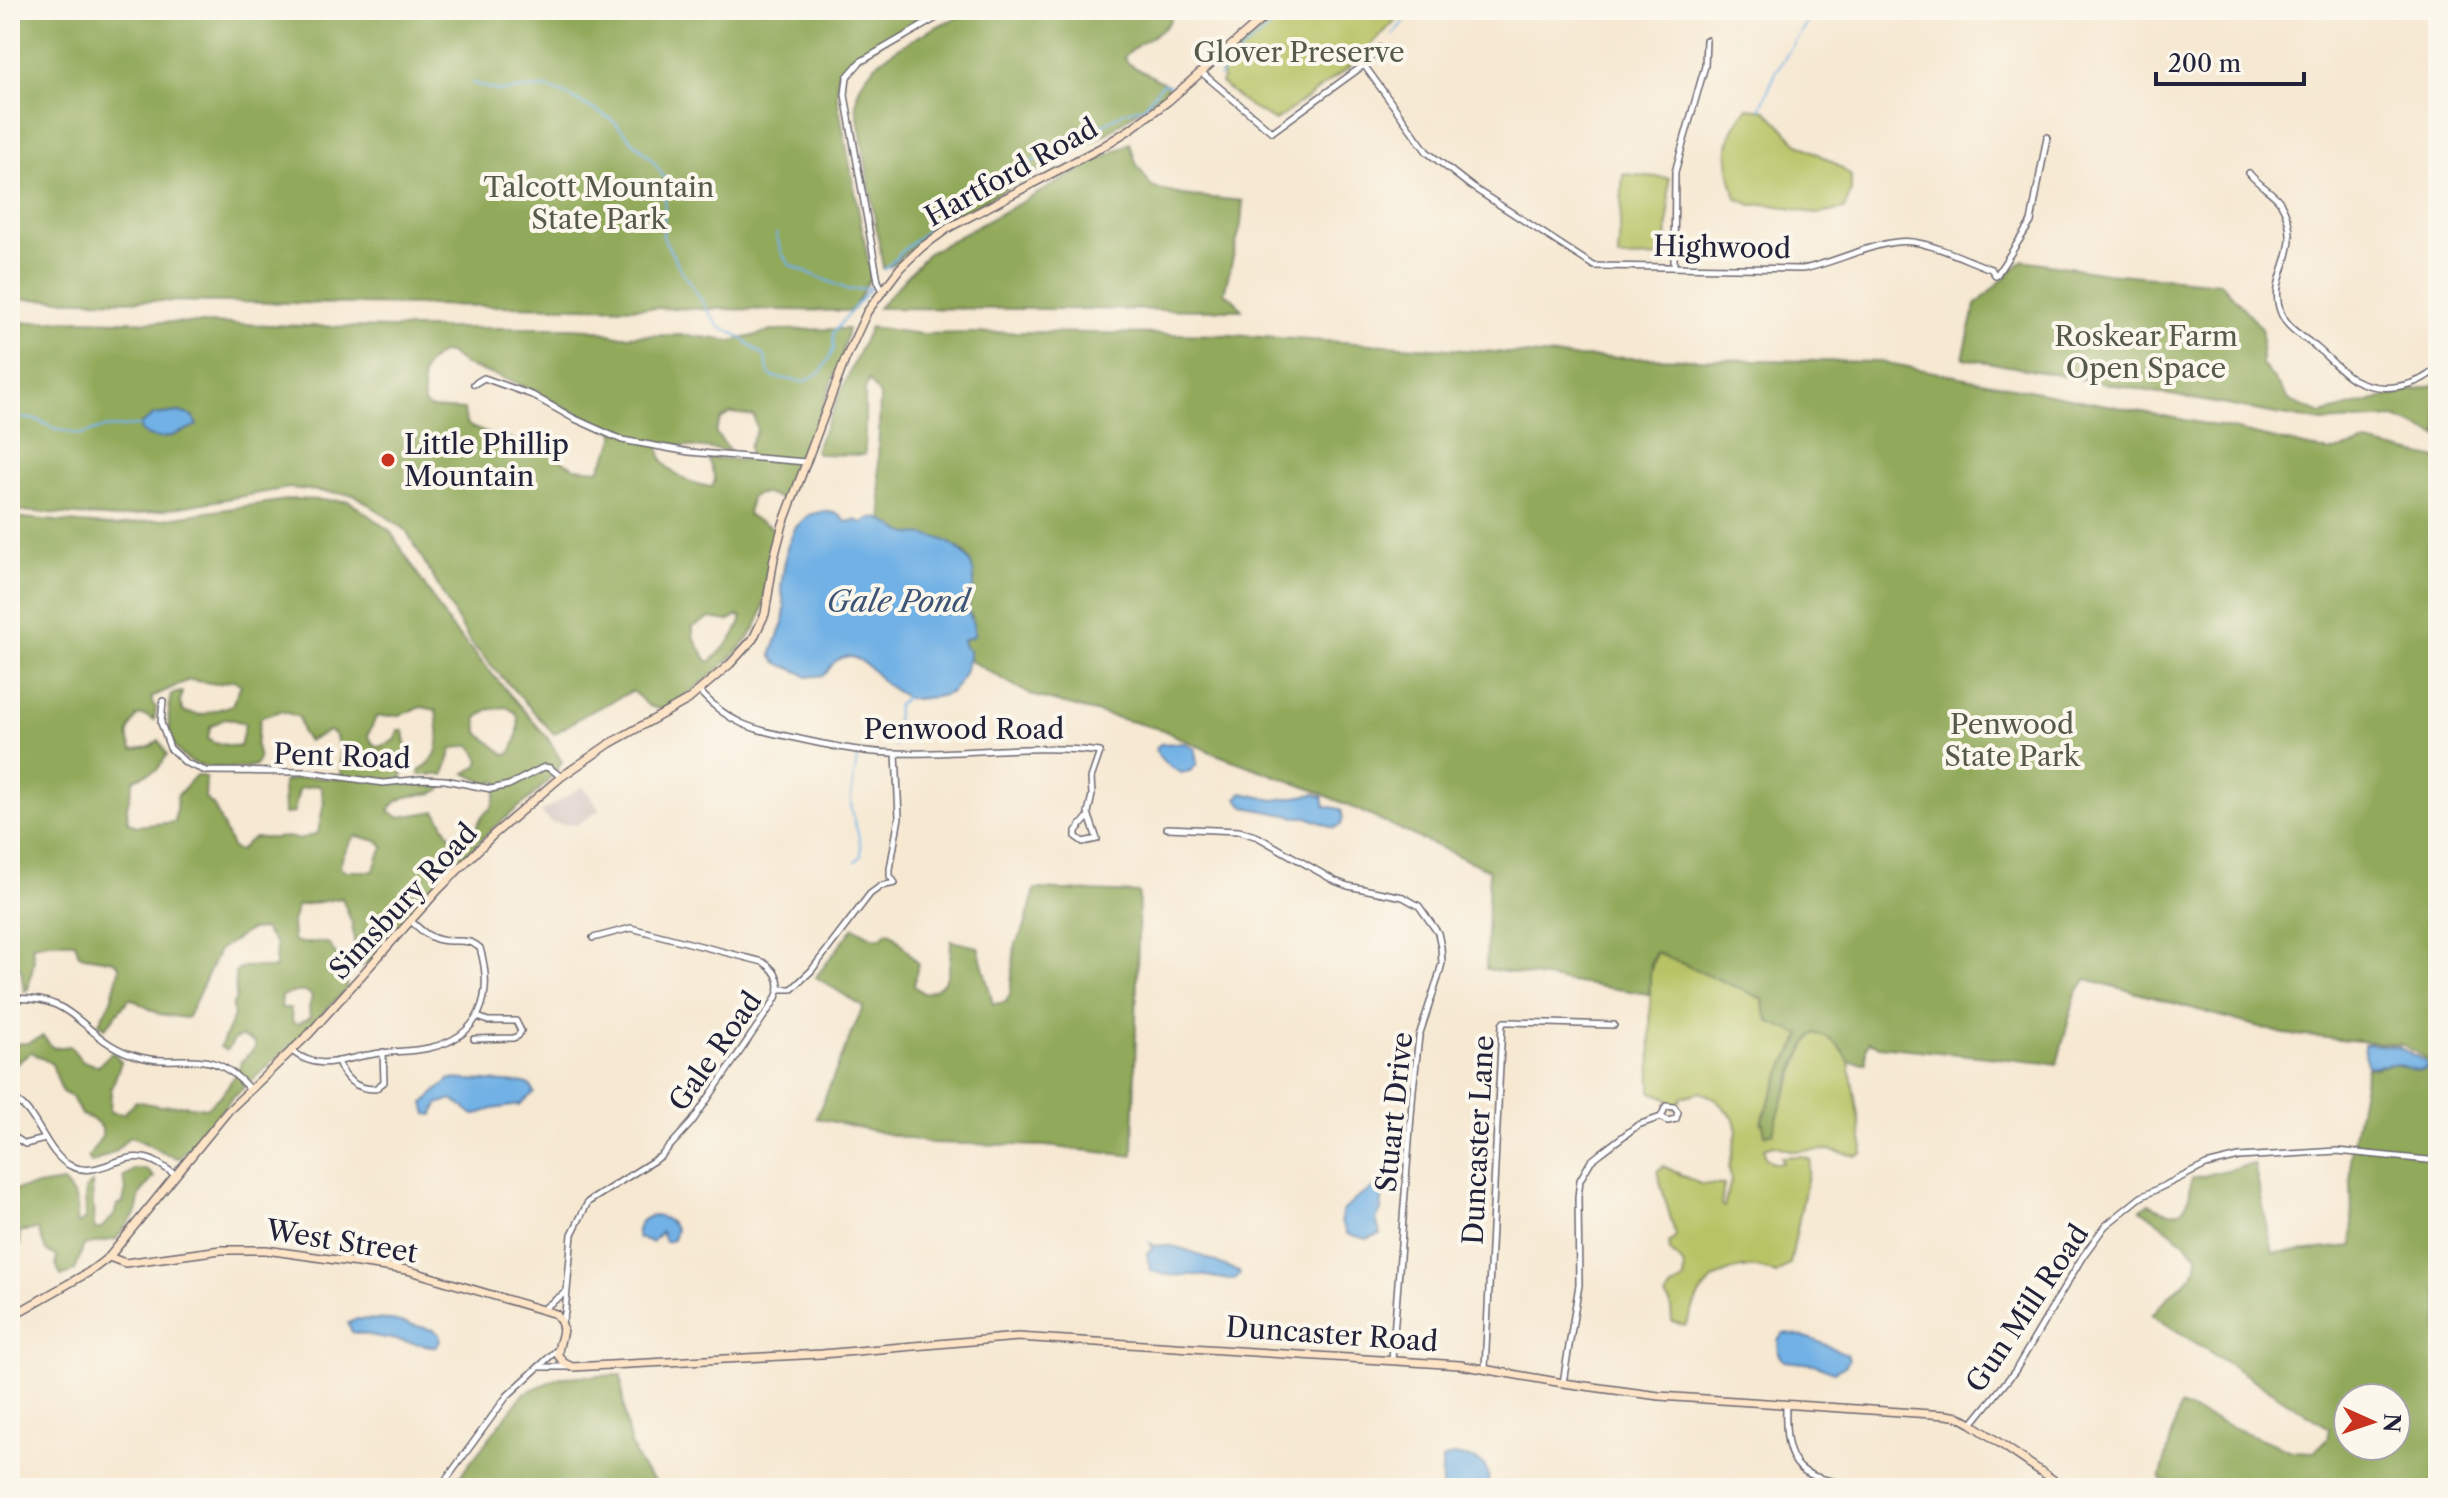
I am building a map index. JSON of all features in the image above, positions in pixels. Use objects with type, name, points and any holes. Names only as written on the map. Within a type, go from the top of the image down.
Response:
[{"type":"street","points":[[882,289],[859,177],[845,95],[846,84],[850,72],[860,62],[950,10]]},
{"type":"street","name":"Hartford Road","points":[[790,504],[855,335],[882,289],[911,257],[942,232],[1102,147],[1167,102],[1272,10]]},
{"type":"street","points":[[1674,266],[1675,172],[1705,66],[1706,40]]},
{"type":"street","points":[[1201,72],[1272,132],[1364,65],[1380,48]]},
{"type":"street","name":"Highwood","points":[[1364,65],[1427,152],[1594,266],[1802,269],[1881,246],[1910,242],[1991,269],[1996,276],[2031,222],[2047,137]]},
{"type":"street","points":[[2249,173],[2258,185],[2276,197],[2291,228],[2290,247],[2277,294],[2281,313],[2289,326],[2351,378],[2367,384],[2389,387],[2420,381],[2438,367]]},
{"type":"street","points":[[474,384],[484,378],[521,391],[622,440],[689,452],[807,462]]},
{"type":"street","name":"Simsbury Road","points":[[10,1317],[89,1272],[109,1257],[220,1119],[292,1051],[493,835],[561,777],[609,744],[677,708],[745,649],[761,626],[777,542],[790,504]]},
{"type":"street","name":"Penwood Road","points":[[699,691],[721,712],[749,729],[845,748],[896,753],[1039,749],[1100,752],[1091,778],[1088,817]]},
{"type":"street","name":"Pent Road","points":[[163,701],[162,727],[170,748],[186,763],[206,771],[308,772],[383,783],[445,780],[491,789],[509,785],[544,767],[561,777]]},
{"type":"street","points":[[780,989],[792,989],[811,971],[870,894],[881,886],[895,883],[890,869],[899,817],[896,753]]},
{"type":"street","points":[[1088,817],[1097,839],[1083,842],[1076,837],[1076,831],[1088,817]]},
{"type":"street","name":"Stuart Drive","points":[[1167,828],[1223,829],[1258,837],[1335,881],[1403,897],[1419,906],[1438,933],[1442,963],[1419,1036],[1413,1089],[1392,1360]]},
{"type":"street","points":[[292,1051],[309,1063],[440,1045],[460,1035],[478,1017],[485,995],[480,948],[469,941],[431,937],[412,922]]},
{"type":"street","name":"Gale Road","points":[[562,1322],[572,1234],[588,1202],[661,1156],[688,1126],[780,989],[775,971],[763,962],[631,928],[593,938]]},
{"type":"street","points":[[10,999],[35,997],[58,1004],[117,1048],[141,1057],[166,1061],[213,1061],[234,1074],[250,1090]]},
{"type":"street","points":[[474,1039],[513,1038],[521,1031],[516,1021],[488,1021],[478,1017]]},
{"type":"street","name":"Duncaster Lane","points":[[1485,1369],[1502,1025],[1504,1022],[1614,1025]]},
{"type":"street","points":[[338,1061],[348,1080],[360,1087],[375,1089],[384,1082],[383,1052]]},
{"type":"street","points":[[10,1099],[21,1104],[64,1161],[79,1169],[97,1170],[122,1160],[142,1157],[176,1175]]},
{"type":"street","points":[[1563,1383],[1579,1285],[1580,1180],[1591,1161],[1605,1149],[1638,1125],[1661,1117]]},
{"type":"street","points":[[10,1134],[25,1144],[45,1139]]},
{"type":"street","name":"Gun Mill Road","points":[[1972,1424],[2015,1371],[2051,1308],[2105,1226],[2141,1197],[2194,1170],[2239,1157],[2337,1151],[2438,1161]]},
{"type":"street","name":"West Street","points":[[109,1257],[125,1263],[221,1250],[266,1250],[407,1270],[543,1309],[556,1314],[562,1322]]},
{"type":"street","points":[[543,1309],[566,1292]]},
{"type":"street","points":[[440,1488],[507,1396],[558,1349],[564,1331],[562,1322]]},
{"type":"street","name":"Duncaster Road","points":[[538,1367],[822,1354],[1003,1337],[1460,1365],[1659,1396],[1959,1417],[2065,1488]]},
{"type":"street","points":[[558,1349],[564,1363],[572,1367]]},
{"type":"street","points":[[1786,1405],[1785,1436],[1790,1453],[1810,1477],[1871,1488]]},
{"type":"shaded area","points":[[583,786],[600,810],[576,825],[551,823],[541,812]]},
{"type":"green space","name":"Talcott Mountain State Park","points":[[10,10],[938,10],[849,62],[838,74],[837,97],[871,276],[853,310],[848,311],[10,299]]},
{"type":"green space","points":[[969,10],[1179,10],[1163,29],[1124,57],[1129,64],[1166,84],[1168,89],[1107,133],[936,227],[891,266],[883,268],[856,105],[858,91],[865,78],[887,56]]},
{"type":"green space","name":"Glover Preserve","points":[[1284,10],[1406,10],[1348,68],[1275,121],[1242,101],[1221,83],[1223,77],[1218,67]]},
{"type":"green space","points":[[1748,108],[1766,110],[1797,143],[1836,164],[1851,176],[1851,192],[1844,209],[1818,214],[1768,204],[1751,205],[1736,198],[1728,161],[1729,140]]},
{"type":"green space","points":[[1130,143],[1136,163],[1152,187],[1182,195],[1243,201],[1241,225],[1224,293],[1233,298],[1242,310],[878,308],[928,253]]},
{"type":"green space","points":[[1623,174],[1669,178],[1667,257],[1618,258]]},
{"type":"green space","name":"Roskear Farm Open Space","points":[[2023,260],[2106,273],[2221,283],[2262,329],[2262,364],[2290,401],[2321,414],[2434,385],[2438,380],[2438,436],[2395,418],[2322,422],[1963,358],[1976,305]]},
{"type":"green space","points":[[82,320],[390,328],[570,328],[617,336],[686,335],[732,341],[777,330],[848,329],[841,358],[787,498],[783,500],[763,494],[751,497],[748,515],[777,532],[762,611],[747,639],[721,667],[662,710],[649,706],[632,691],[554,734],[470,642],[406,530],[355,495],[289,488],[117,518],[10,510],[10,323]],"holes":[[[449,353],[465,365],[514,382],[615,432],[599,470],[575,468],[561,460],[551,447],[534,450],[509,438],[496,437],[471,427],[466,423],[464,410],[430,408],[424,404],[423,374],[434,358]],[[179,412],[193,416],[191,428],[172,436],[141,424],[154,415]],[[731,413],[754,416],[757,431],[749,446],[749,458],[708,458],[715,479],[712,487],[684,479],[663,461],[659,443],[730,451],[715,432],[721,419]],[[742,617],[730,641],[711,661],[707,661],[693,636],[693,627],[709,618],[728,621]]]},
{"type":"green space","name":"Penwood State Park","points":[[870,327],[921,334],[1231,335],[1573,357],[1882,362],[2237,430],[2330,452],[2367,443],[2438,459],[2438,1488],[2189,1488],[2160,1479],[2180,1406],[2292,1451],[2314,1452],[2327,1439],[2329,1428],[2152,1315],[2191,1276],[2197,1255],[2141,1209],[2149,1204],[2176,1212],[2185,1206],[2191,1178],[2254,1164],[2273,1253],[2353,1246],[2350,1158],[2367,1066],[2375,1068],[2393,1064],[2420,1071],[2426,1064],[2425,1058],[2403,1045],[2284,1034],[2087,979],[2076,993],[2057,1064],[1879,1046],[1869,1042],[1866,1063],[1849,1062],[1836,1043],[1815,1033],[1796,1065],[1773,1132],[1765,1135],[1762,1119],[1785,1064],[1802,1035],[1770,1022],[1763,999],[1656,952],[1651,962],[1649,994],[1486,969],[1489,870],[1314,790],[1213,753],[1163,730],[1031,695],[969,660],[963,640],[972,618],[968,612],[973,580],[971,563],[965,554],[948,543],[902,532],[883,521],[878,463],[880,396],[869,380],[865,391],[865,455],[818,454],[815,450]]},
{"type":"green space","points":[[293,499],[349,501],[390,531],[451,627],[547,737],[562,762],[538,791],[459,862],[372,960],[360,967],[352,924],[342,898],[297,906],[292,922],[293,940],[329,944],[344,971],[346,989],[296,1041],[233,1097],[180,1158],[129,1137],[116,1151],[92,1163],[88,1158],[102,1136],[102,1128],[81,1115],[72,1097],[62,1092],[52,1064],[31,1052],[15,1065],[10,1062],[10,1044],[27,1043],[43,1036],[53,1048],[70,1046],[82,1061],[98,1066],[111,1053],[115,1054],[121,1062],[111,1090],[110,1112],[123,1114],[136,1101],[160,1106],[206,1108],[222,1094],[242,1061],[255,1048],[255,1043],[241,1036],[227,1050],[220,1047],[234,1016],[235,973],[244,967],[275,968],[276,944],[263,929],[250,930],[219,950],[188,1017],[159,1014],[130,998],[105,1028],[99,1023],[111,1000],[120,967],[114,961],[79,955],[75,942],[32,945],[34,961],[28,989],[24,991],[21,969],[10,959],[10,916],[13,907],[10,901],[10,517],[117,526]],"holes":[[[189,680],[217,684],[234,680],[241,685],[232,705],[201,715],[183,712],[180,703],[182,692],[171,694],[169,725],[176,748],[194,763],[207,767],[256,765],[259,759],[256,746],[260,720],[281,711],[299,717],[302,733],[308,741],[329,731],[335,734],[340,750],[341,779],[304,777],[283,782],[284,814],[294,813],[299,789],[315,785],[321,787],[324,802],[318,833],[299,840],[289,837],[255,838],[240,851],[233,849],[214,806],[205,798],[206,777],[196,775],[177,796],[175,822],[136,826],[128,822],[127,807],[134,779],[157,770],[167,755],[159,740],[152,746],[133,750],[129,741],[130,729],[137,716],[144,715],[154,720],[156,708],[152,697]],[[421,707],[436,710],[439,736],[436,752],[433,759],[419,770],[419,775],[444,775],[452,749],[469,745],[480,761],[477,767],[465,773],[488,784],[499,783],[492,807],[482,816],[474,832],[459,842],[451,837],[436,811],[399,817],[389,811],[401,799],[439,791],[445,786],[401,782],[407,749],[404,731],[398,730],[395,740],[379,747],[373,744],[368,735],[376,717],[400,715]],[[506,707],[517,715],[517,736],[509,754],[504,754],[478,732],[477,718],[487,710]],[[226,718],[245,723],[240,747],[214,743],[208,739],[210,727]],[[356,836],[378,841],[384,847],[374,871],[345,871],[340,867]],[[296,992],[307,992],[312,996],[310,1018],[297,1024],[293,1023],[290,1008],[281,1008],[282,996]]]},
{"type":"green space","points":[[1035,889],[1139,893],[1133,1156],[1046,1146],[929,1143],[816,1118],[863,1007],[816,977],[854,927],[872,937],[880,938],[888,931],[896,937],[918,963],[914,986],[923,993],[939,987],[948,974],[951,941],[978,947],[993,1004],[1006,1002],[1010,994],[1015,945],[1025,926]]},
{"type":"green space","points":[[1656,952],[1763,999],[1770,1022],[1802,1034],[1785,1064],[1762,1119],[1761,1123],[1773,1132],[1808,1039],[1815,1033],[1840,1047],[1849,1062],[1863,1145],[1862,1154],[1856,1156],[1830,1150],[1793,1151],[1773,1145],[1764,1148],[1765,1157],[1774,1163],[1783,1163],[1781,1157],[1800,1156],[1811,1160],[1790,1264],[1776,1274],[1743,1268],[1723,1274],[1698,1297],[1685,1326],[1672,1321],[1671,1306],[1666,1296],[1670,1289],[1684,1280],[1684,1268],[1670,1251],[1669,1243],[1676,1237],[1657,1171],[1663,1166],[1700,1184],[1724,1185],[1721,1205],[1724,1207],[1731,1181],[1729,1168],[1737,1131],[1734,1119],[1715,1098],[1700,1092],[1682,1097],[1676,1109],[1666,1097],[1651,1092],[1650,974]]},
{"type":"green space","points":[[135,1169],[146,1169],[154,1177],[140,1194],[136,1213],[116,1239],[84,1245],[75,1271],[61,1276],[56,1264],[57,1256],[46,1251],[38,1229],[19,1232],[20,1244],[13,1246],[10,1241],[10,1190],[62,1182],[75,1199],[78,1224],[86,1218],[85,1189],[92,1183],[94,1225],[95,1229],[100,1229],[114,1216],[117,1205],[123,1203],[126,1189],[123,1177]]},
{"type":"green space","points":[[621,1375],[628,1431],[636,1457],[654,1480],[676,1488],[471,1488],[457,1480],[524,1393],[561,1377]]},
{"type":"water","points":[[179,412],[193,416],[197,425],[161,438],[153,438],[140,430],[141,424],[154,415]]},
{"type":"water","name":"Gale Pond","points":[[824,511],[838,514],[846,522],[881,519],[902,532],[943,540],[966,556],[971,564],[974,583],[968,607],[974,636],[963,640],[963,646],[969,651],[968,661],[960,680],[949,693],[909,699],[865,664],[851,657],[837,660],[824,675],[807,677],[774,660],[771,655],[785,608],[781,587],[787,548],[795,528],[809,515]]},
{"type":"water","points":[[1185,743],[1195,749],[1197,764],[1190,771],[1182,773],[1163,761],[1156,749],[1160,744]]},
{"type":"water","points":[[1242,793],[1274,800],[1315,794],[1323,797],[1325,806],[1341,809],[1343,818],[1341,825],[1334,828],[1307,817],[1245,807],[1237,798]]},
{"type":"water","points":[[2364,1045],[2398,1047],[2425,1061],[2426,1069],[2394,1064],[2367,1066]]},
{"type":"water","points":[[450,1079],[525,1083],[531,1086],[534,1093],[519,1105],[474,1115],[452,1099],[438,1104],[433,1115],[427,1114],[424,1103]]},
{"type":"water","points":[[1374,1188],[1383,1191],[1381,1211],[1376,1219],[1380,1234],[1367,1239],[1347,1234],[1341,1221],[1342,1212]]},
{"type":"water","points":[[651,1216],[663,1218],[672,1224],[676,1230],[673,1240],[665,1242],[661,1232],[652,1242],[638,1238],[639,1224]]},
{"type":"water","points":[[1150,1243],[1186,1250],[1240,1274],[1234,1280],[1158,1273],[1150,1270],[1147,1254],[1152,1248]]},
{"type":"water","points":[[357,1319],[392,1320],[433,1330],[439,1334],[440,1341],[436,1347],[352,1332],[348,1323]]},
{"type":"water","points":[[1783,1333],[1816,1341],[1847,1354],[1849,1360],[1834,1372],[1813,1364],[1784,1361],[1779,1354],[1778,1341]]},
{"type":"water","points":[[1453,1455],[1481,1462],[1487,1472],[1488,1488],[1442,1488],[1442,1460]]},
{"type":"waterway","points":[[1219,77],[1235,56],[1291,10]]},
{"type":"waterway","points":[[1393,35],[1406,19],[1420,10]]},
{"type":"waterway","points":[[1760,109],[1777,70],[1812,10]]},
{"type":"waterway","points":[[472,83],[498,91],[548,88],[611,119],[652,160],[666,180],[663,237],[678,265],[719,327],[737,335],[765,357],[769,374],[773,377],[804,382],[822,371],[834,349],[833,333],[871,287]]},
{"type":"waterway","points":[[884,270],[979,187],[1083,137],[1126,111],[1144,107],[1162,84],[1170,85]]},
{"type":"waterway","points":[[776,234],[782,254],[790,265],[849,290],[869,288]]},
{"type":"waterway","points":[[10,416],[37,420],[81,435],[102,428],[139,426]]},
{"type":"waterway","points":[[895,746],[897,706],[906,697]]},
{"type":"waterway","points":[[856,861],[861,856],[861,850],[851,798],[857,757]]},
{"type":"waterway","points":[[2426,1064],[2438,1060]]},
{"type":"place","name":"Little Phillip Mountain","points":[[388,460]]}]
